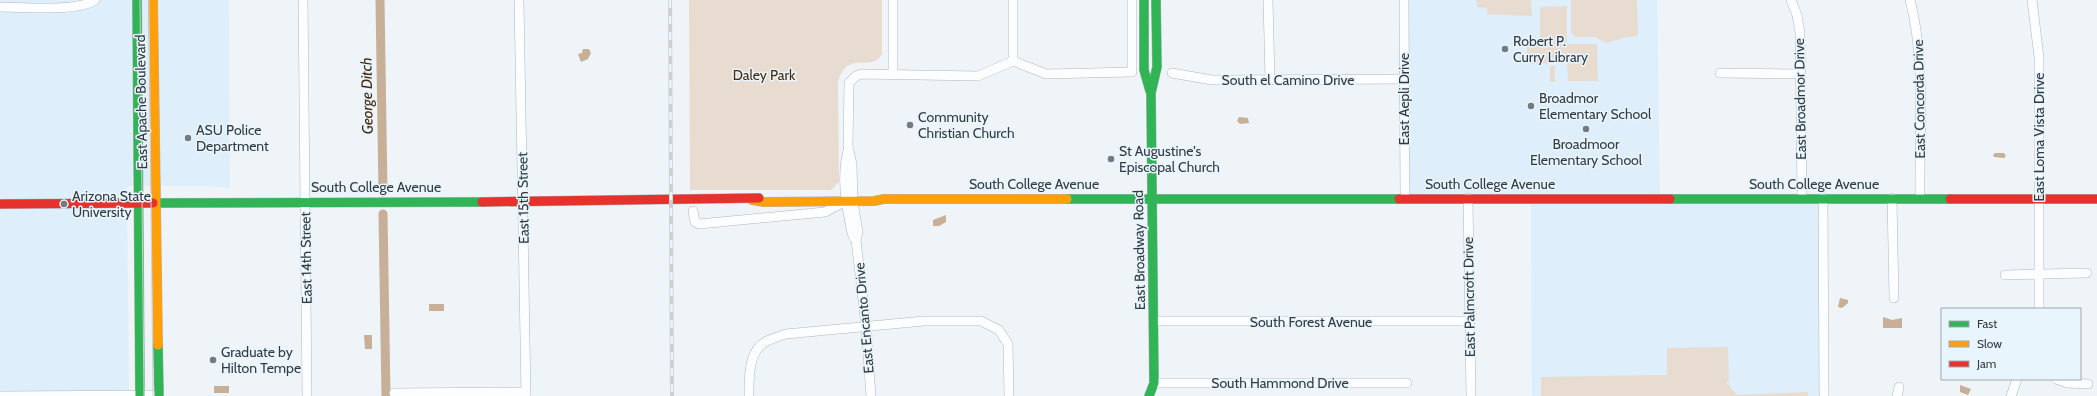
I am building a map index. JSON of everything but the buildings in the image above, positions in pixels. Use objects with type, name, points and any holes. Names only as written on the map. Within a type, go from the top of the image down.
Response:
[{"type":"street","points":[[0,7],[77,6],[90,4],[95,0]]},
{"type":"street","name":"East Apache Boulevard","points":[[137,0],[140,396]]},
{"type":"street","points":[[144,0],[145,37],[153,60]]},
{"type":"street","name":"East Apache Boulevard","points":[[153,0],[159,396]]},
{"type":"street","name":"East 14th Street","points":[[303,0],[307,396]]},
{"type":"street","name":"East 15th Street","points":[[519,0],[526,394]]},
{"type":"street","points":[[893,0],[893,73],[978,76],[1014,61],[1046,74],[1132,72],[1132,0]]},
{"type":"street","points":[[1013,0],[1014,61]]},
{"type":"street","name":"East Broadway Road","points":[[1144,0],[1144,70],[1151,93]]},
{"type":"street","name":"East Broadway Road","points":[[1156,0],[1157,67],[1151,93],[1154,383],[1159,396]]},
{"type":"street","points":[[1268,0],[1270,80]]},
{"type":"street","name":"East Aepli Drive","points":[[1404,0],[1405,198]]},
{"type":"street","name":"East Broadmor Drive","points":[[1791,0],[1797,15],[1800,33],[1802,198]]},
{"type":"street","name":"East Concorda Drive","points":[[1910,0],[1916,22],[1919,51],[1920,198]]},
{"type":"street","name":"East Loma Vista Drive","points":[[2032,0],[2039,57],[2039,308]]},
{"type":"street","name":"East Encanto Drive","points":[[870,396],[866,326],[856,240],[852,233],[849,199],[852,164],[848,146],[848,88],[852,79],[861,74],[893,73]]},
{"type":"street","name":"South el Camino Drive","points":[[1172,73],[1212,80],[1404,79]]},
{"type":"street","points":[[1720,73],[1801,74]]},
{"type":"street","name":"South College Avenue","points":[[0,204],[523,200],[752,200],[764,202],[849,199],[874,202],[884,199],[1152,197],[2097,199]]},
{"type":"street","name":"East Palmcroft Drive","points":[[1468,198],[1471,396]]},
{"type":"street","points":[[1823,198],[1824,396]]},
{"type":"street","points":[[1892,198],[1894,298]]},
{"type":"street","points":[[693,211],[695,222],[699,224],[824,212],[849,199]]},
{"type":"street","points":[[2005,275],[2087,273]]},
{"type":"street","points":[[749,396],[749,377],[753,356],[766,341],[786,334],[924,321],[981,321],[999,330],[1008,344],[1009,396]]},
{"type":"street","name":"South Forest Avenue","points":[[1153,321],[1470,321]]},
{"type":"street","points":[[2011,396],[2017,380]]},
{"type":"street","points":[[2059,380],[2067,383],[2088,384]]},
{"type":"street","name":"East Broadway Road","points":[[1149,396],[1154,383]]},
{"type":"street","name":"South Hammond Drive","points":[[1154,383],[1407,383]]},
{"type":"street","points":[[394,393],[526,394]]},
{"type":"street","points":[[0,396],[159,396]]},
{"type":"shaded area","name":"Arizona State University","points":[[0,0],[229,0],[230,188],[204,186],[127,186],[129,396],[0,396]]},
{"type":"shaded area","points":[[1404,0],[1657,0],[1660,198],[1823,198],[1824,396],[1532,396],[1531,199],[1405,198]]},
{"type":"shaded area","points":[[583,49],[589,49],[591,53],[588,59],[581,62],[578,54],[582,53]]},
{"type":"shaded area","points":[[1239,117],[1248,118],[1249,123],[1240,124],[1237,121]]},
{"type":"shaded area","points":[[1995,153],[2004,153],[2006,156],[2004,158],[1994,157],[1993,155]]},
{"type":"shaded area","points":[[946,215],[946,222],[939,226],[933,226],[933,220]]},
{"type":"shaded area","points":[[1840,298],[1848,300],[1848,303],[1842,308],[1838,307]]},
{"type":"shaded area","points":[[429,304],[444,304],[444,311],[429,311]]},
{"type":"shaded area","points":[[1883,317],[1892,320],[1902,318],[1902,328],[1883,328]]},
{"type":"shaded area","points":[[364,335],[372,335],[372,349],[365,349]]},
{"type":"shaded area","points":[[1960,385],[1971,389],[1968,395],[1960,392]]},
{"type":"shaded area","points":[[214,386],[229,386],[229,393],[214,393]]},
{"type":"green space","name":"Daley Park","points":[[689,0],[882,0],[882,54],[877,60],[871,62],[853,63],[847,66],[842,72],[838,82],[839,182],[831,190],[690,190]]},
{"type":"green space","points":[[1476,0],[1531,0],[1532,16],[1487,14],[1487,8],[1477,7]]},
{"type":"green space","points":[[1571,0],[1637,0],[1638,36],[1627,37],[1606,43],[1595,37],[1575,37],[1571,32]]},
{"type":"green space","points":[[1567,6],[1567,44],[1597,44],[1598,81],[1568,81],[1567,63],[1527,64],[1527,45],[1540,45],[1540,7]]},
{"type":"green space","points":[[1550,66],[1555,66],[1555,82],[1550,82]]},
{"type":"green space","points":[[1728,347],[1729,382],[1726,382],[1737,395],[1808,392],[1808,396],[1541,396],[1541,377],[1667,375],[1667,348]]},
{"type":"waterway","name":"George Ditch","points":[[380,0],[383,192]]},
{"type":"waterway","name":"George Ditch","points":[[383,214],[386,396]]},
{"type":"tram line","points":[[140,0],[144,396]]},
{"type":"tram line","points":[[149,0],[153,396]]},
{"type":"railway","points":[[670,0],[672,396]]},
{"type":"traffic: fast","points":[[137,0],[140,396]]},
{"type":"traffic: fast","points":[[1144,0],[1144,70],[1150,91]]},
{"type":"traffic: fast","points":[[1149,396],[1154,383],[1151,93],[1157,67],[1156,0]]},
{"type":"traffic: fast","points":[[1067,199],[1399,199]]},
{"type":"traffic: fast","points":[[1670,199],[1950,199]]},
{"type":"traffic: fast","points":[[153,203],[482,202]]},
{"type":"traffic: fast","points":[[158,345],[159,396]]},
{"type":"traffic: slow","points":[[153,0],[158,345]]},
{"type":"traffic: slow","points":[[752,200],[764,202],[874,201],[884,199],[1067,199]]},
{"type":"traffic: jam","points":[[482,202],[759,198]]},
{"type":"traffic: jam","points":[[1399,199],[1670,199]]},
{"type":"traffic: jam","points":[[1950,199],[2097,199]]},
{"type":"traffic: jam","points":[[0,204],[153,203]]},
{"type":"place","name":"Robert P. Curry Library","points":[[1505,49]]},
{"type":"place","name":"Broadmor Elementary School","points":[[1531,106]]},
{"type":"place","name":"Community Christian Church","points":[[910,125]]},
{"type":"place","name":"Broadmoor Elementary School","points":[[1586,129]]},
{"type":"place","name":"ASU Police Department","points":[[188,138]]},
{"type":"place","name":"St Augustine's Episcopal Church","points":[[1111,159]]},
{"type":"place","name":"Arizona State University","points":[[64,204]]},
{"type":"place","name":"Graduate by Hilton Tempe","points":[[213,360]]}]
